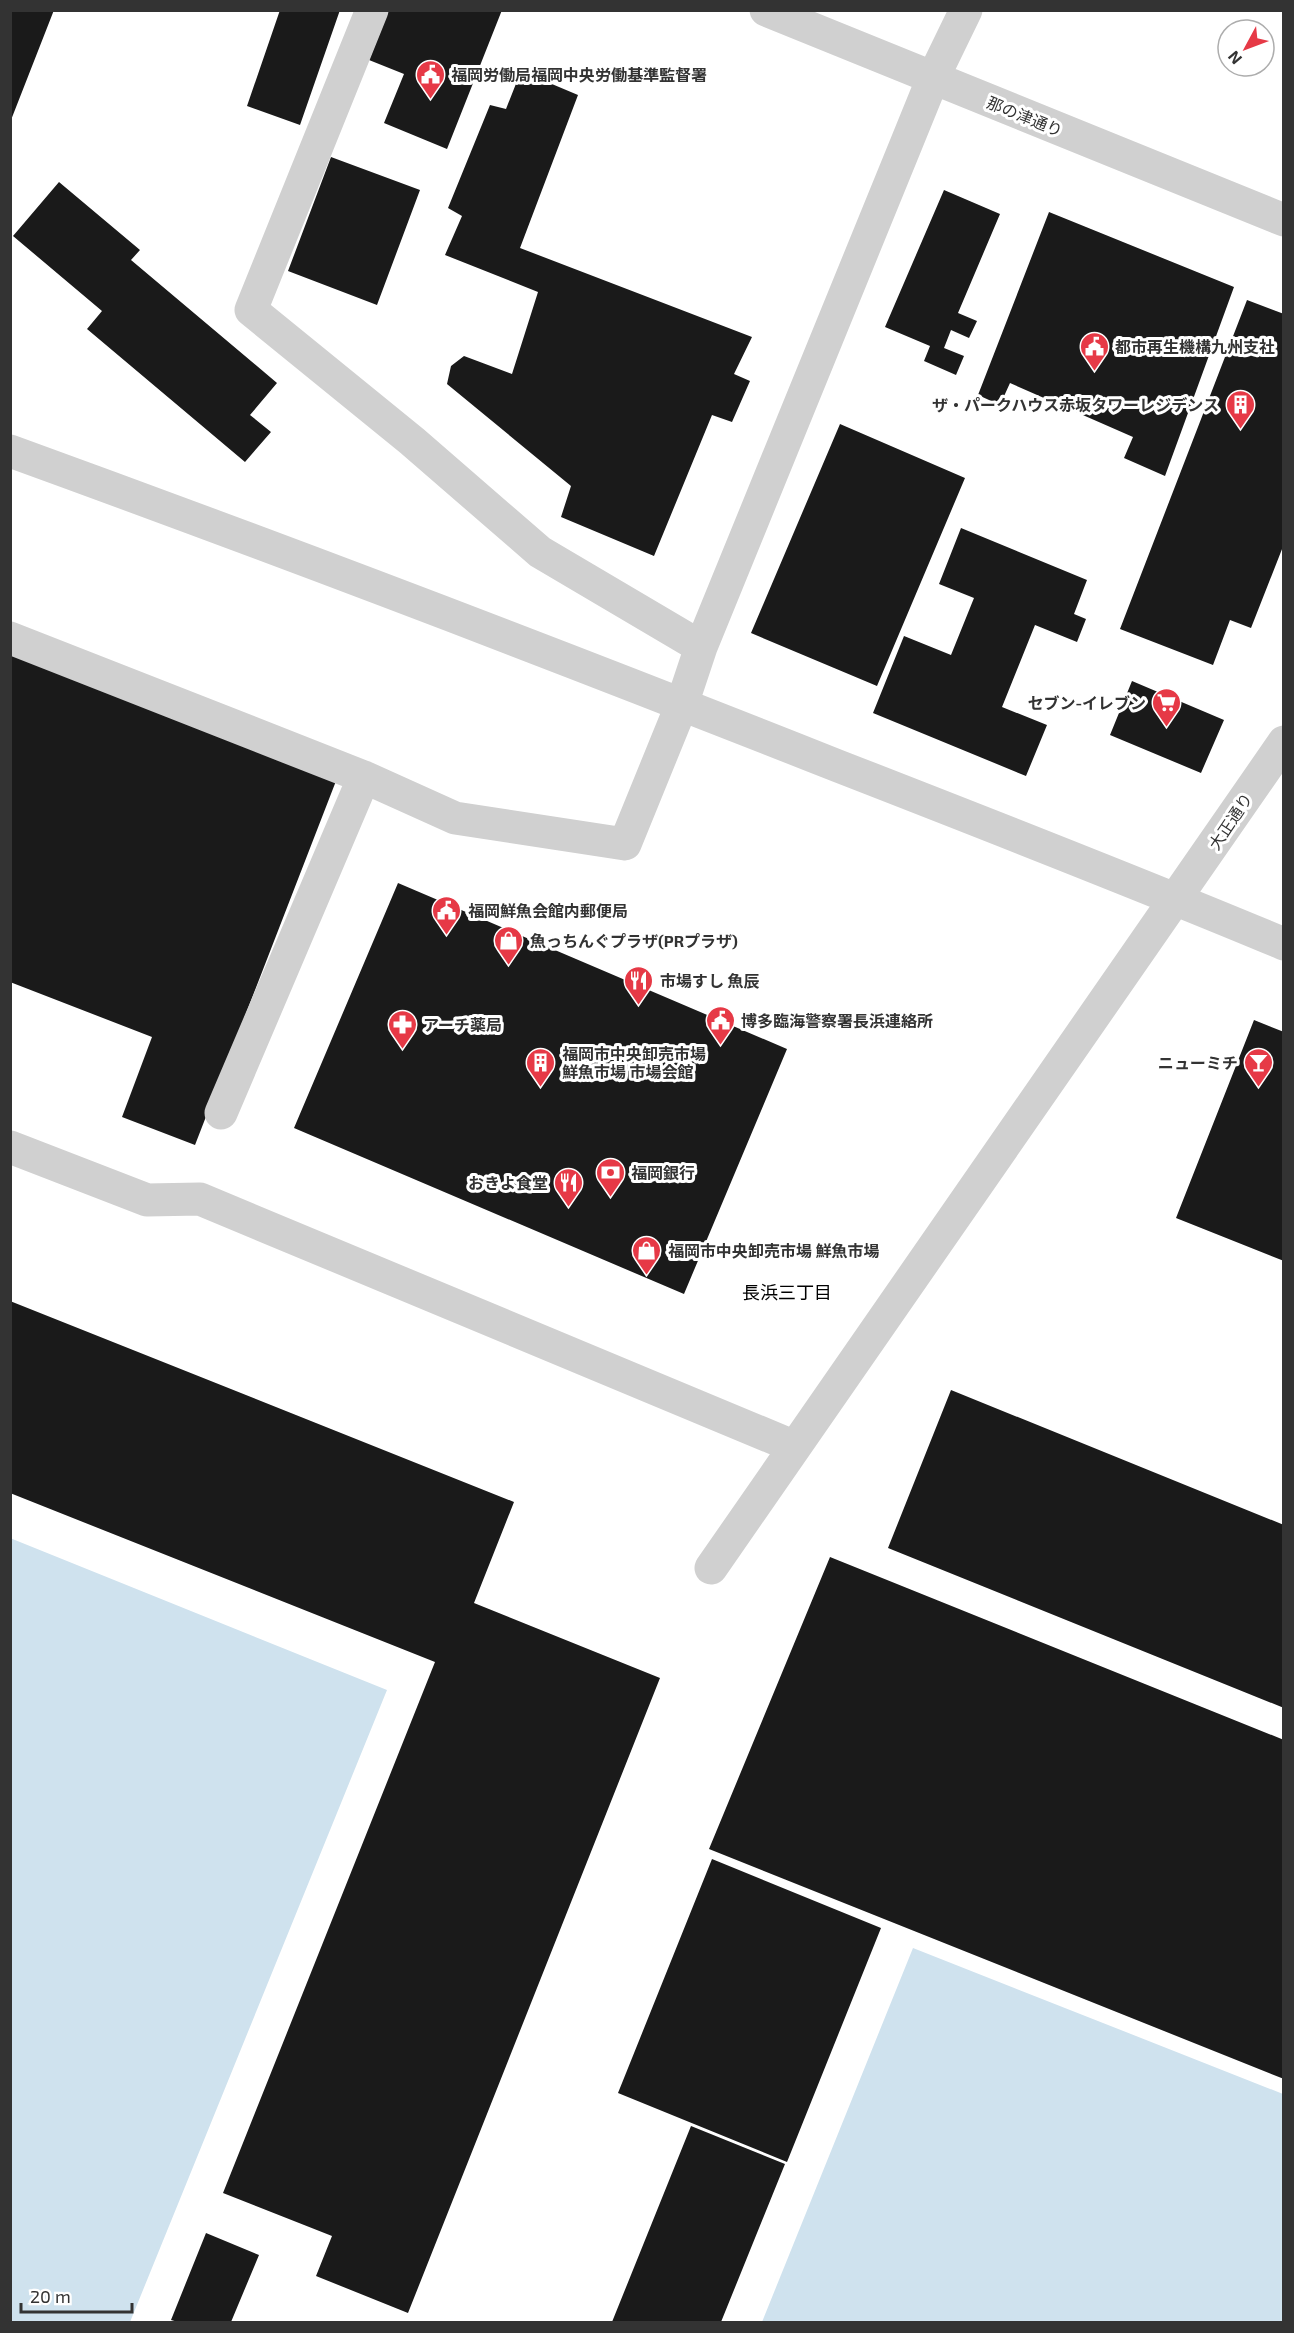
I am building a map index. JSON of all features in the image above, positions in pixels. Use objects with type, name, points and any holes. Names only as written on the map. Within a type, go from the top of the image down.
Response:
[{"type":"street","points":[[372,10],[251,310],[412,441],[540,552],[701,647]]},
{"type":"street","name":"那の津通り","points":[[766,10],[1284,220]]},
{"type":"street","points":[[10,638],[364,777],[455,818],[625,844],[682,704],[701,647],[933,78],[966,10]]},
{"type":"street","points":[[10,452],[289,553],[682,704],[1176,899],[1284,944]]},
{"type":"street","name":"大正通り","points":[[711,1568],[1284,742]]},
{"type":"street","points":[[221,1113],[364,777]]},
{"type":"street","points":[[10,1147],[147,1200],[200,1199],[795,1446]]},
{"type":"water","points":[[10,1538],[387,1690],[130,2322],[11,2322]]},
{"type":"water","points":[[913,1948],[1283,2094],[1283,2322],[762,2322]]},
{"type":"building","points":[[10,10],[54,10],[11,120],[10,120]]},
{"type":"building","points":[[280,10],[340,10],[300,125],[247,106]]},
{"type":"building","name":"福岡労働局福岡中央労働基準監督署","points":[[389,10],[502,10],[447,149],[384,123],[404,74],[369,60]]},
{"type":"building","points":[[521,71],[578,95],[520,248],[752,337],[734,374],[750,381],[732,422],[712,415],[654,556],[561,517],[571,486],[447,384],[451,366],[464,356],[512,374],[538,292],[445,255],[462,216],[448,208],[490,105],[506,109]]},
{"type":"building","points":[[331,157],[420,190],[377,305],[288,271]]},
{"type":"building","points":[[59,182],[140,250],[131,260],[277,383],[250,415],[271,432],[245,462],[87,329],[102,311],[13,236]]},
{"type":"building","points":[[944,190],[1000,214],[958,313],[977,321],[969,338],[951,330],[944,348],[964,356],[956,375],[924,361],[930,346],[885,327]]},
{"type":"building","points":[[1049,212],[1234,287],[1165,476],[1124,458],[1133,437],[1010,383],[1000,405],[978,395]]},
{"type":"building","name":"ザ・パークハウス赤坂タワーレジデンス","points":[[1247,300],[1284,314],[1284,544],[1251,628],[1230,620],[1213,665],[1120,629]]},
{"type":"building","points":[[840,424],[965,478],[877,686],[751,633]]},
{"type":"building","points":[[961,528],[1087,580],[1074,614],[1086,619],[1077,642],[1035,625],[1002,707],[1047,725],[1026,776],[873,713],[904,636],[951,655],[974,598],[939,584]]},
{"type":"building","points":[[10,654],[336,781],[195,1145],[122,1117],[152,1037],[10,982]]},
{"type":"building","name":"セブン-イレブン","points":[[1132,681],[1224,720],[1201,773],[1110,735]]},
{"type":"building","name":"福岡市中央卸売市場 鮮魚市場 市場会館","points":[[398,883],[787,1049],[684,1294],[294,1128]]},
{"type":"building","points":[[1254,1020],[1284,1032],[1284,1261],[1176,1218]]},
{"type":"building","points":[[10,1301],[514,1502],[474,1603],[660,1678],[408,2313],[316,2276],[332,2236],[223,2193],[435,1662],[10,1493]]},
{"type":"building","points":[[951,1390],[1284,1525],[1284,1708],[888,1548]]},
{"type":"building","points":[[830,1557],[1284,1740],[1284,2079],[709,1849]]},
{"type":"building","points":[[712,1859],[881,1928],[787,2162],[618,2093]]},
{"type":"building","points":[[691,2126],[785,2164],[721,2322],[612,2322]]},
{"type":"building","points":[[206,2233],[259,2255],[231,2322],[171,2320]]},
{"type":"place","name":"福岡労働局福岡中央労働基準監督署","points":[[430,100]]},
{"type":"place","name":"都市再生機構九州支社","points":[[1094,372]]},
{"type":"place","name":"ザ・パークハウス赤坂タワーレジデンス","points":[[1240,430]]},
{"type":"place","name":"セブン-イレブン","points":[[1167,728]]},
{"type":"place","name":"福岡鮮魚会館内郵便局","points":[[447,936]]},
{"type":"place","name":"魚っちんぐプラザ(PRプラザ)","points":[[509,966]]},
{"type":"place","name":"市場すし 魚辰","points":[[639,1006]]},
{"type":"place","name":"博多臨海警察署長浜連絡所","points":[[720,1046]]},
{"type":"place","name":"アーチ薬局","points":[[402,1050]]},
{"type":"place","name":"福岡市中央卸売市場 鮮魚市場 市場会館","points":[[541,1088]]},
{"type":"place","name":"ニューミチ","points":[[1259,1088]]},
{"type":"place","name":"福岡銀行","points":[[610,1198]]},
{"type":"place","name":"おきよ食堂","points":[[569,1208]]},
{"type":"place","name":"福岡市中央卸売市場 鮮魚市場","points":[[647,1276]]},
{"type":"district","name":"長浜三丁目","points":[[787,1292]]}]
